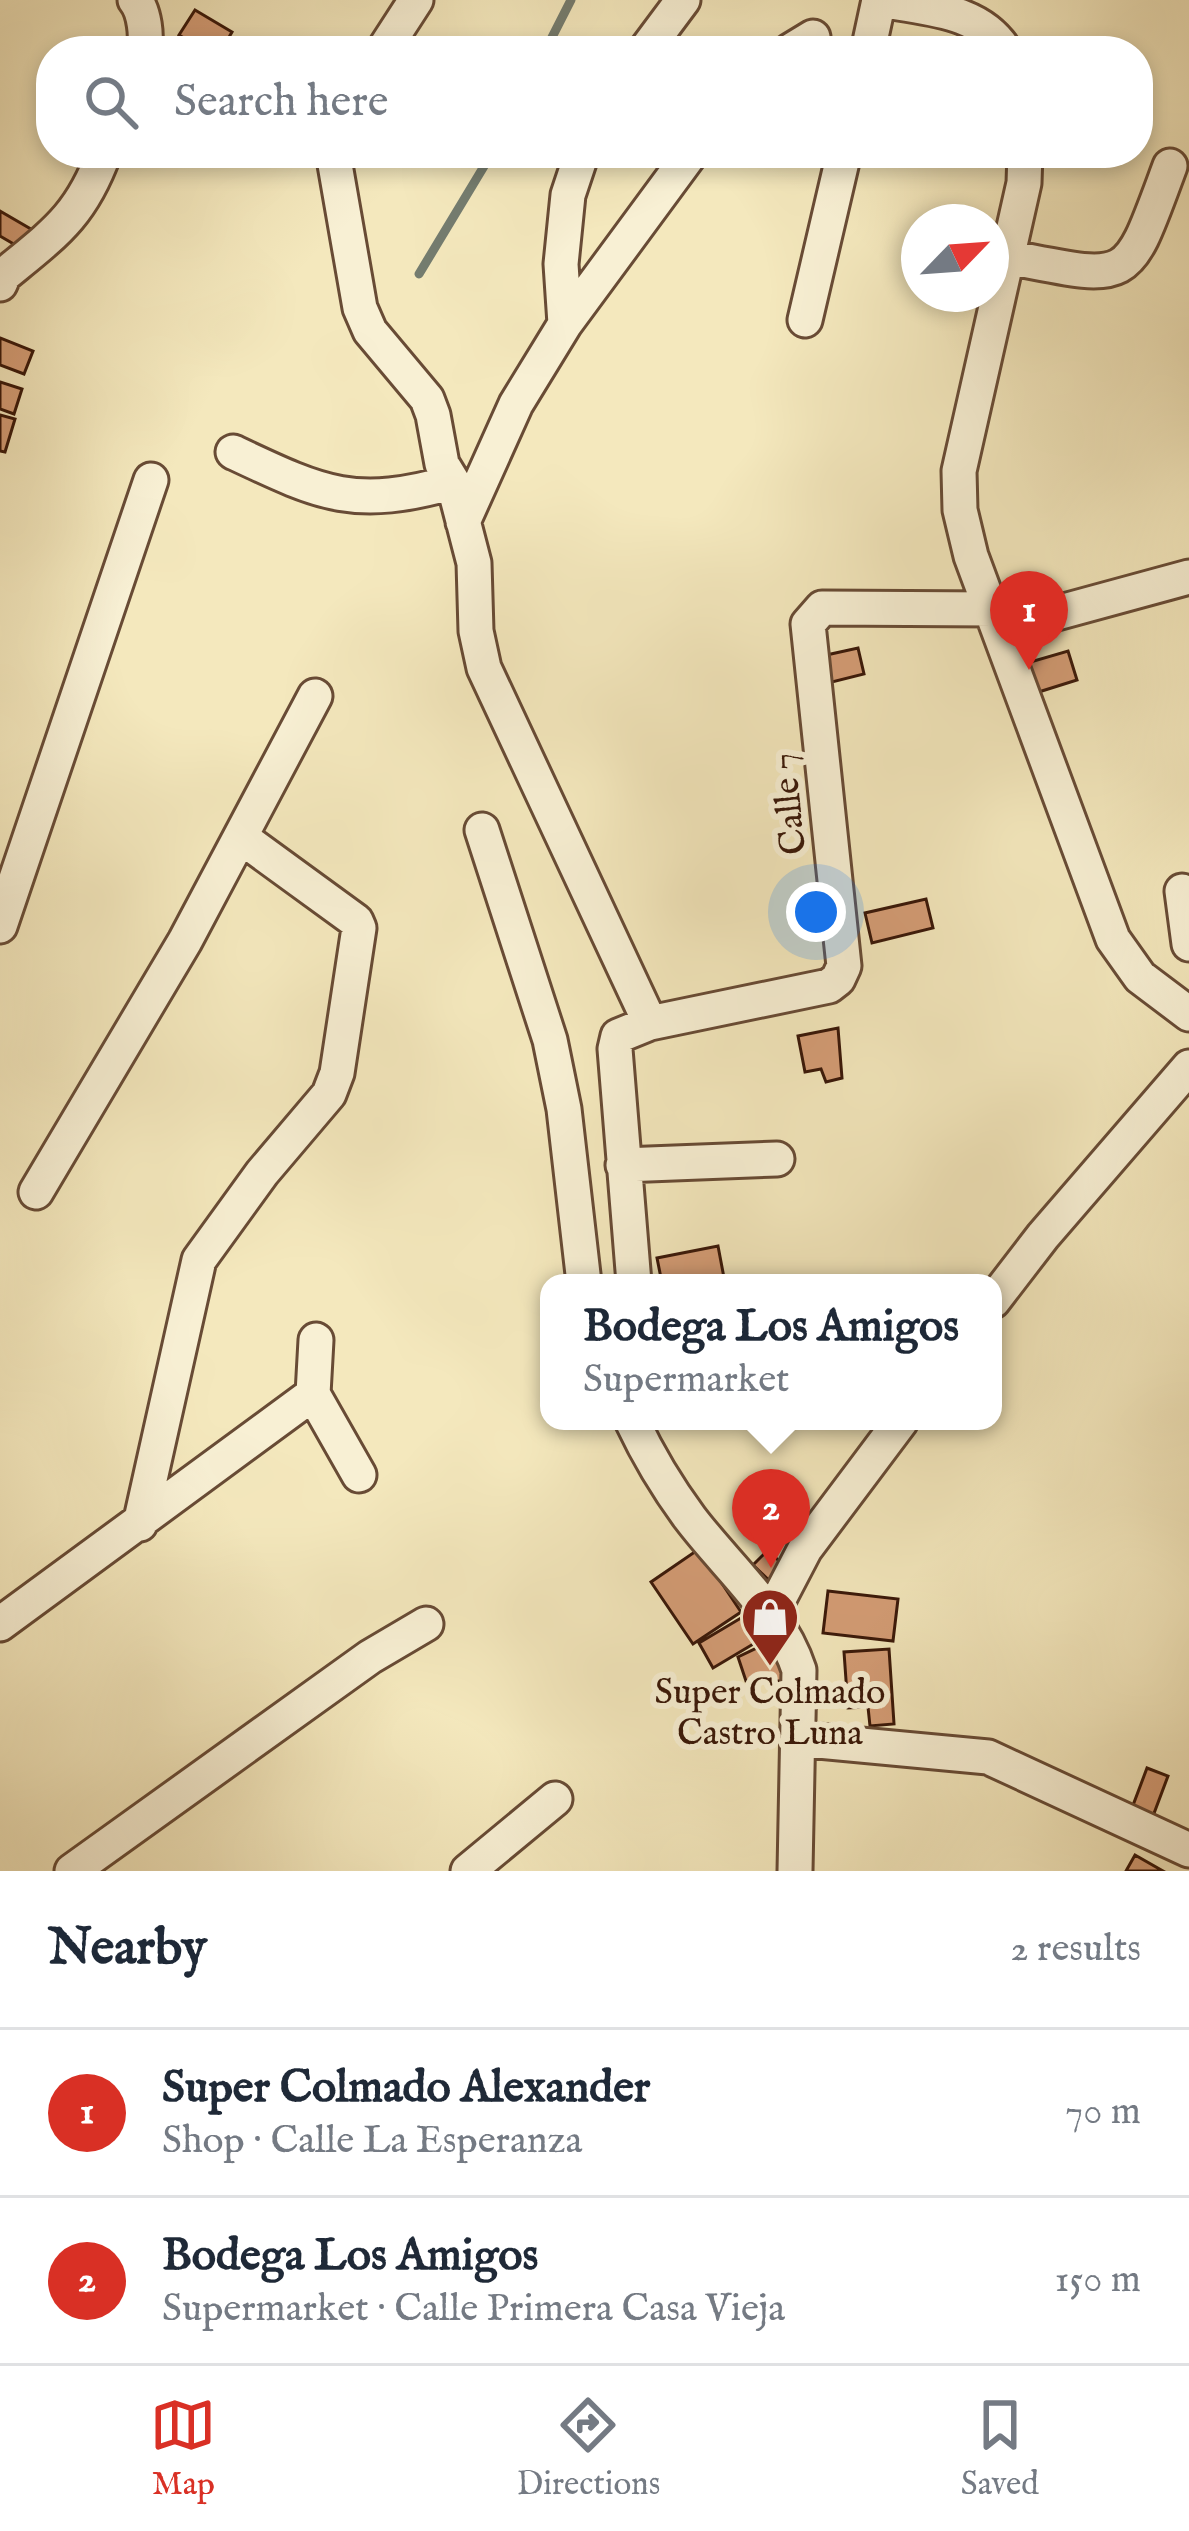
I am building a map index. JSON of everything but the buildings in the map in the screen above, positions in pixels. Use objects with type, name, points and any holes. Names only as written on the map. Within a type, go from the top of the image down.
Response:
[{"type":"street","points":[[393,36],[416,0]]},
{"type":"street","points":[[656,36],[683,0]]},
{"type":"street","points":[[872,36],[881,0],[976,22],[993,36]]},
{"type":"street","points":[[144,2],[146,36]]},
{"type":"street","points":[[1009,256],[1082,272],[1118,268],[1142,242],[1170,166]]},
{"type":"street","points":[[0,284],[89,194],[99,168]]},
{"type":"street","points":[[336,168],[359,308],[370,331],[427,399],[442,464],[453,482],[474,563],[476,631],[484,668],[650,1023],[618,1036],[633,1274]]},
{"type":"street","points":[[565,324],[561,264],[568,195],[577,168]]},
{"type":"street","points":[[463,522],[516,404],[565,324],[680,168]]},
{"type":"street","points":[[805,320],[840,168]]},
{"type":"street","points":[[1009,251],[1024,168]]},
{"type":"street","points":[[995,312],[959,471],[960,509],[971,556],[1113,939],[1140,976],[1189,1014]]},
{"type":"street","points":[[233,452],[302,485],[338,496],[383,498],[453,482]]},
{"type":"street","points":[[0,926],[151,480]]},
{"type":"street","points":[[994,609],[1030,620],[1044,619],[1189,578]]},
{"type":"street","name":"Calle 7","points":[[650,1023],[829,986],[844,966],[808,623],[814,614],[823,608],[994,609]]},
{"type":"street","points":[[36,1192],[242,838],[315,696]]},
{"type":"street","points":[[482,830],[550,1040],[564,1109],[583,1274]]},
{"type":"street","points":[[140,1524],[199,1260],[262,1173],[329,1094],[344,1032],[359,928],[356,921],[242,838]]},
{"type":"street","points":[[1182,891],[1189,944]]},
{"type":"street","points":[[1002,1289],[1189,1067]]},
{"type":"street","points":[[623,1166],[777,1159]]},
{"type":"street","points":[[316,1340],[313,1394],[359,1475]]},
{"type":"street","points":[[0,1624],[313,1394]]},
{"type":"street","points":[[636,1430],[689,1516],[789,1639],[799,1670],[796,1871]]},
{"type":"street","points":[[647,1430],[650,1458]]},
{"type":"street","points":[[770,1616],[806,1549],[894,1430]]},
{"type":"street","points":[[72,1871],[370,1657],[426,1624]]},
{"type":"street","points":[[797,1739],[988,1757],[1189,1850]]},
{"type":"street","points":[[468,1871],[555,1798]]},
{"type":"waterway","points":[[553,36],[571,0]]},
{"type":"waterway","points":[[419,274],[483,168]]},
{"type":"place","name":"Super Colmado Alexander","points":[[1029,670]]},
{"type":"place","name":"Bodega Los Amigos","points":[[771,1568]]},
{"type":"place","name":"Super Colmado Castro Luna","points":[[770,1668]]}]
